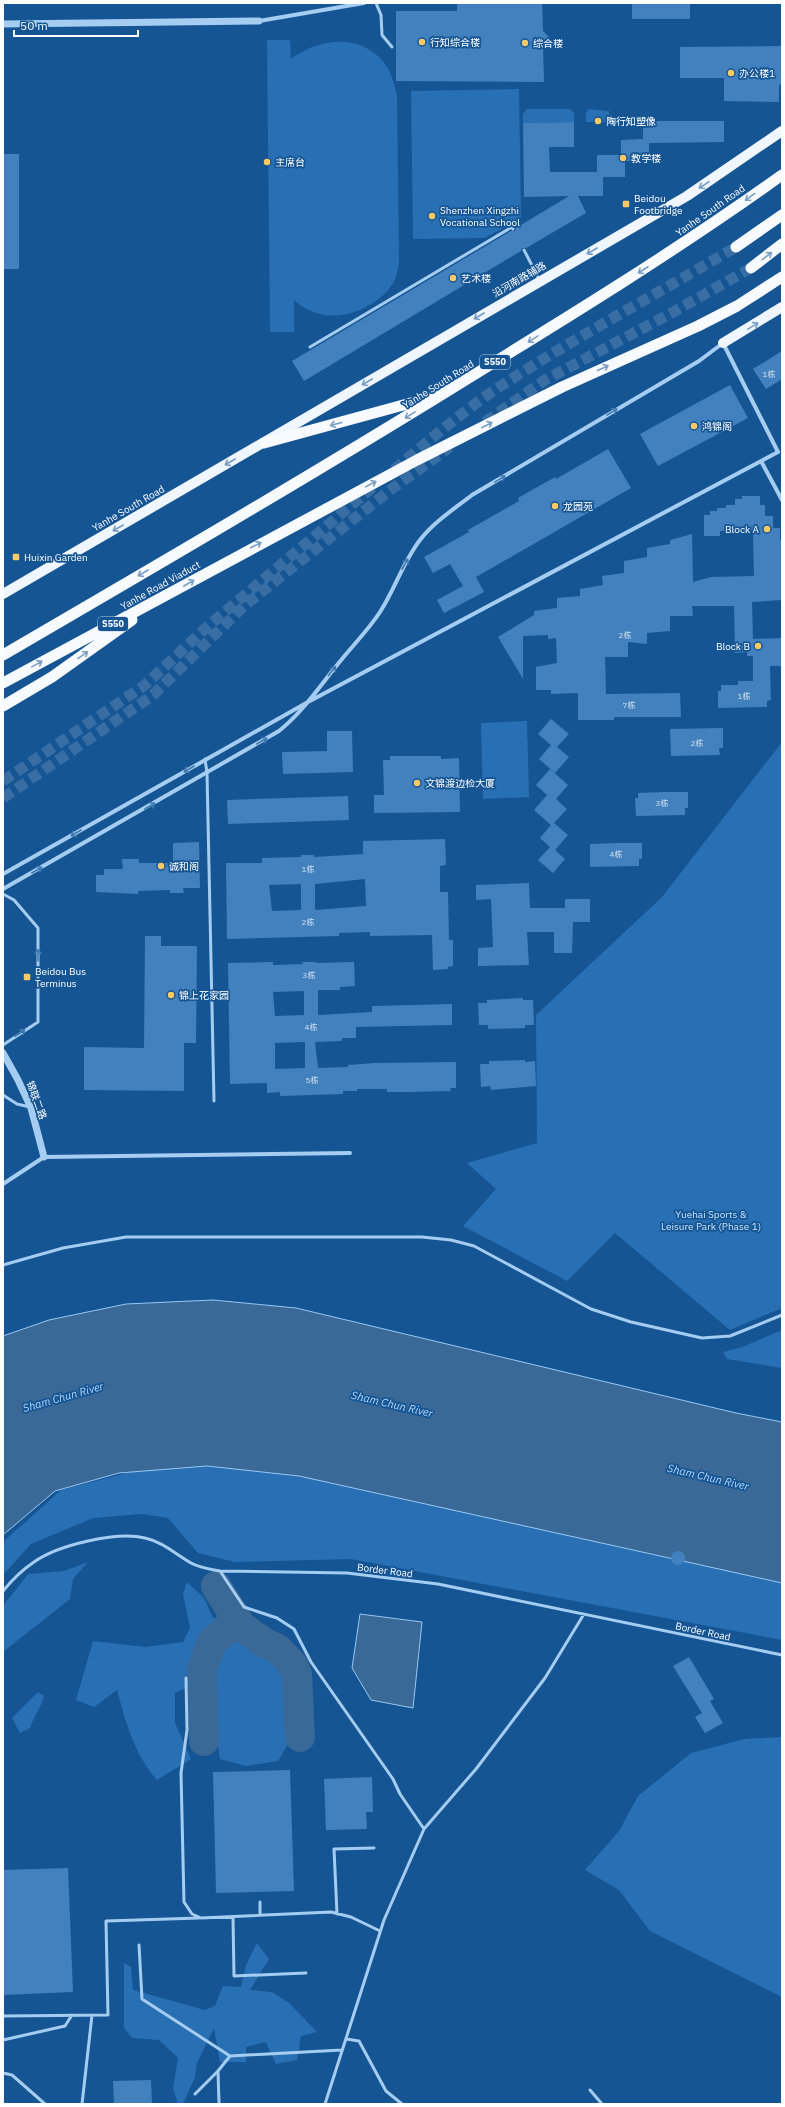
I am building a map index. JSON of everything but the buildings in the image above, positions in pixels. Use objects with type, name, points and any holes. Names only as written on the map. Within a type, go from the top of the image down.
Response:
[{"type":"highway","name":"Yanhe South Road","points":[[201,539],[442,395],[668,254],[782,175]]},
{"type":"highway","points":[[736,247],[782,215]]},
{"type":"highway","points":[[751,268],[782,244]]},
{"type":"highway","name":"S550","points":[[768,288],[782,277]]},
{"type":"highway","points":[[768,288],[782,283]]},
{"type":"highway","name":"Yanhe Road Viaduct","points":[[3,683],[417,460],[562,387],[698,326],[768,288]]},
{"type":"highway","points":[[264,443],[442,395]]},
{"type":"highway","name":"Yanhe Road Viaduct","points":[[3,655],[201,539]]},
{"type":"highway","points":[[3,706],[52,677],[166,596]]},
{"type":"main road","name":"沿河南路辅路","points":[[264,443],[687,196],[782,131]]},
{"type":"main road","points":[[723,343],[782,308]]},
{"type":"main road","name":"Yanhe South Road","points":[[3,594],[264,443]]},
{"type":"street","points":[[3,24],[259,21],[364,3]]},
{"type":"street","points":[[3,874],[308,702],[778,452],[723,343],[699,361],[472,495],[441,518],[420,540],[381,611],[364,635],[308,702],[296,718],[279,731],[3,890]]},
{"type":"street","points":[[761,461],[782,500]]},
{"type":"street","name":"锦联二路","points":[[3,1053],[31,1108],[44,1157]]},
{"type":"street","points":[[3,1184],[44,1157],[350,1153]]},
{"type":"lane","points":[[376,3],[381,15],[382,36],[392,47]]},
{"type":"lane","points":[[310,347],[512,227],[513,229]]},
{"type":"lane","points":[[524,250],[540,281]]},
{"type":"lane","points":[[205,759],[207,773],[214,1101]]},
{"type":"lane","points":[[3,894],[14,900],[38,928],[38,1022],[3,1045]]},
{"type":"lane","points":[[3,1095],[17,1104],[31,1108]]},
{"type":"lane","points":[[3,1265],[63,1248],[126,1237],[422,1237],[451,1240],[474,1246],[598,1311],[631,1322],[702,1338],[730,1336],[782,1315]]},
{"type":"lane","name":"Border Road","points":[[3,1591],[12,1580],[34,1561],[76,1543],[118,1536],[145,1537],[162,1544],[202,1568],[220,1571],[347,1573],[438,1584],[782,1655]]},
{"type":"lane","points":[[220,1571],[244,1606],[277,1618],[294,1629],[311,1662],[394,1778],[400,1794],[424,1829]]},
{"type":"lane","points":[[325,2104],[380,1931],[424,1829],[476,1769],[545,1678],[584,1614]]},
{"type":"lane","points":[[186,1678],[187,1730],[181,1773],[184,1902],[192,1914],[201,1918]]},
{"type":"lane","points":[[337,1914],[334,1849],[374,1848]]},
{"type":"lane","points":[[260,1902],[260,1916]]},
{"type":"lane","points":[[3,2016],[108,2015],[106,1921],[331,1912],[351,1917],[380,1931]]},
{"type":"lane","points":[[233,1917],[234,1976],[306,1973]]},
{"type":"lane","points":[[139,1945],[142,1999],[230,2056],[342,2050]]},
{"type":"lane","points":[[82,2104],[92,2015]]},
{"type":"lane","points":[[3,2040],[65,2026],[72,2016]]},
{"type":"lane","points":[[346,2039],[359,2041],[386,2090],[402,2104]]},
{"type":"lane","points":[[195,2094],[230,2056]]},
{"type":"lane","points":[[218,2070],[219,2103]]},
{"type":"lane","points":[[3,2073],[12,2075],[45,2104]]},
{"type":"lane","points":[[590,2090],[602,2104]]},
{"type":"green space","points":[[267,40],[290,40],[291,59],[301,52],[324,43],[348,42],[360,45],[381,59],[387,67],[392,76],[397,96],[399,264],[394,281],[384,294],[375,302],[365,308],[341,315],[330,316],[318,314],[303,307],[294,300],[294,332],[270,332]]},
{"type":"green space","points":[[519,89],[521,218],[485,238],[413,239],[411,91]]},
{"type":"green space","points":[[527,109],[570,109],[574,113],[574,122],[523,123],[523,114]]},
{"type":"green space","points":[[588,109],[609,111],[609,122],[586,122],[586,113]]},
{"type":"green space","points":[[527,721],[529,797],[483,799],[481,723]]},
{"type":"green space","name":"Yuehai Sports & Leisure Park (Phase 1)","points":[[782,742],[782,1308],[730,1330],[615,1233],[567,1281],[463,1226],[496,1189],[467,1163],[537,1143],[536,1015],[662,897]]},
{"type":"green space","points":[[782,1330],[782,1368],[727,1359],[723,1352],[742,1347]]},
{"type":"green space","points":[[177,1460],[284,1469],[782,1571],[782,1640],[351,1559],[235,1562],[198,1553],[168,1518],[142,1514],[93,1518],[31,1544],[3,1575],[3,1542],[61,1490]]},
{"type":"green space","points":[[88,1562],[73,1579],[70,1599],[3,1652],[3,1606],[28,1574],[64,1571]]},
{"type":"green space","points":[[187,1582],[204,1598],[213,1618],[248,1620],[282,1635],[288,1689],[288,1744],[278,1761],[246,1766],[220,1759],[210,1693],[192,1685],[175,1693],[175,1723],[191,1759],[157,1780],[142,1760],[132,1738],[117,1690],[94,1707],[76,1700],[93,1641],[145,1647],[183,1642],[190,1628],[183,1594]]},
{"type":"green space","points":[[38,1692],[44,1696],[41,1704],[30,1728],[20,1733],[12,1718]]},
{"type":"green space","points":[[782,1737],[782,1997],[650,1931],[619,1890],[585,1870],[619,1831],[638,1796],[691,1753],[745,1739]]},
{"type":"green space","points":[[257,1943],[269,1959],[250,1990],[272,1992],[289,2003],[317,2032],[301,2036],[297,2060],[276,2064],[266,2042],[246,2047],[246,2062],[220,2062],[214,2028],[197,2063],[195,2077],[183,2104],[178,2104],[173,2088],[178,2058],[159,2040],[132,2038],[124,2028],[124,1963],[131,1967],[133,1990],[205,2010],[215,2006],[223,1986],[241,1987],[246,1965]]},
{"type":"water","name":"Sham Chun River","points":[[213,1300],[296,1308],[736,1413],[782,1422],[782,1583],[299,1476],[207,1466],[119,1473],[55,1491],[3,1535],[3,1336],[49,1320],[126,1304]]},
{"type":"water","points":[[360,1614],[422,1622],[413,1708],[371,1700],[352,1668]]},
{"type":"waterway","points":[[216,1586],[241,1626],[263,1642],[278,1649],[293,1665],[297,1674],[300,1737]]},
{"type":"waterway","points":[[204,1741],[202,1668],[212,1642],[225,1631],[235,1616]]},
{"type":"tunnel","points":[[394,470],[458,417],[499,387],[587,333],[736,247]]},
{"type":"tunnel","points":[[485,422],[545,380],[668,315],[751,268]]},
{"type":"tunnel","points":[[3,798],[153,695],[245,605],[393,488],[450,447]]},
{"type":"tunnel","points":[[3,781],[145,685],[207,627],[374,486]]},
{"type":"place","name":"行知综合楼","points":[[422,42]]},
{"type":"place","name":"综合楼","points":[[525,43]]},
{"type":"place","name":"办公楼1","points":[[731,73]]},
{"type":"place","name":"陶行知塑像","points":[[598,121]]},
{"type":"place","name":"教学楼","points":[[623,158]]},
{"type":"place","name":"主席台","points":[[267,162]]},
{"type":"place","name":"Beidou Footbridge","points":[[626,204]]},
{"type":"place","name":"Shenzhen Xingzhi Vocational School","points":[[432,216]]},
{"type":"place","name":"艺术楼","points":[[453,278]]},
{"type":"place","name":"鸿锦阁","points":[[694,426]]},
{"type":"place","name":"龙园苑","points":[[555,506]]},
{"type":"place","name":"Block A","points":[[767,529]]},
{"type":"place","name":"Huixin Garden","points":[[16,557]]},
{"type":"place","name":"Block B","points":[[758,646]]},
{"type":"place","name":"文锦渡边检大厦","points":[[417,783]]},
{"type":"place","name":"诚和阁","points":[[161,866]]},
{"type":"place","name":"Beidou Bus Terminus","points":[[27,977]]},
{"type":"place","name":"锦上花家园","points":[[171,995]]}]
